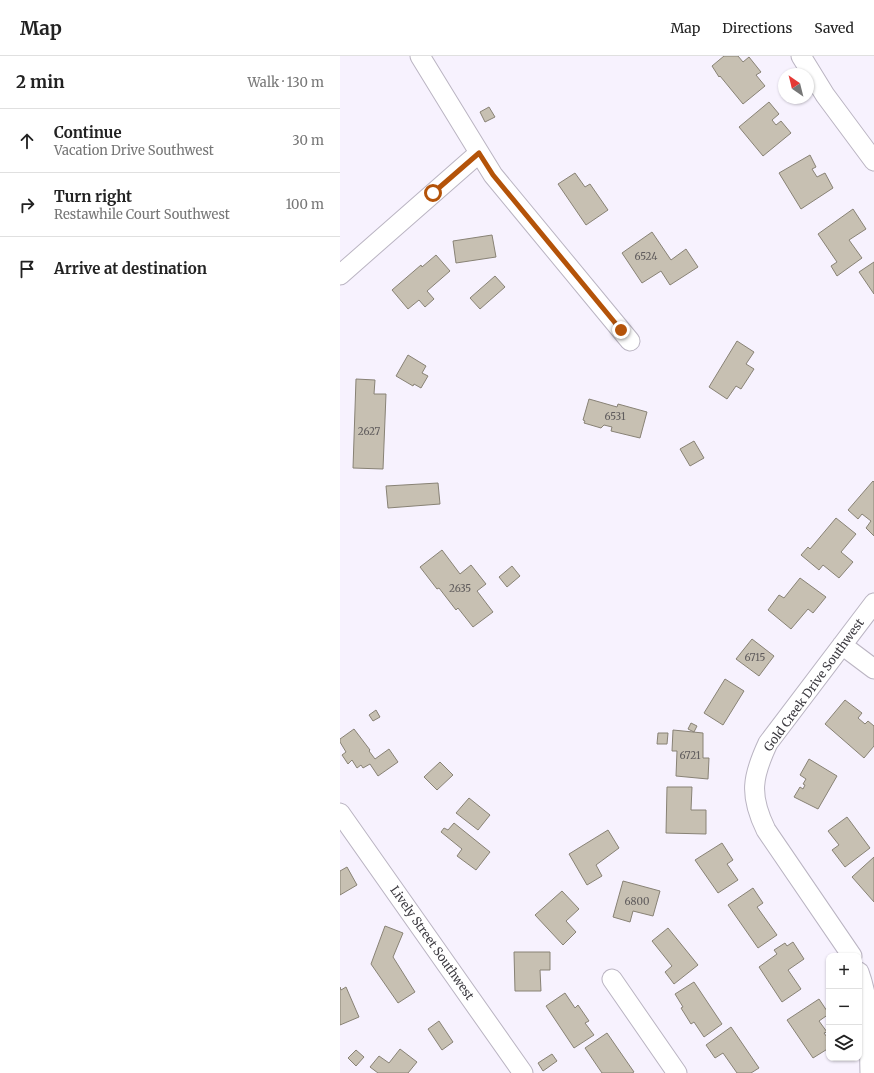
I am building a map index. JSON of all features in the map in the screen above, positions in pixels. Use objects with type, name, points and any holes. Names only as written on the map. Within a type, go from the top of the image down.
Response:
[{"type":"street","points":[[420,56],[493,175],[630,341]]},
{"type":"street","points":[[801,56],[824,95],[874,161]]},
{"type":"street","points":[[340,275],[479,153]]},
{"type":"street","name":"Gold Creek Drive Southwest","points":[[850,953],[766,830],[758,811],[754,784],[757,766],[768,743],[874,603]]},
{"type":"street","points":[[842,645],[874,669]]},
{"type":"street","name":"Lively Street Southwest","points":[[340,813],[523,1073]]},
{"type":"street","points":[[612,979],[676,1073]]},
{"type":"street","points":[[862,983],[866,997],[870,1073]]},
{"type":"building","points":[[724,56],[738,56],[743,62],[749,57],[761,72],[756,75],[765,86],[743,104],[720,76],[719,77],[712,66]]},
{"type":"building","points":[[769,102],[779,114],[772,120],[776,125],[781,121],[791,133],[763,156],[739,127]]},
{"type":"building","points":[[489,107],[495,117],[485,122],[480,112]]},
{"type":"building","points":[[810,155],[816,167],[812,169],[817,177],[825,173],[833,188],[801,209],[779,173]]},
{"type":"building","points":[[575,173],[585,187],[590,184],[608,210],[586,225],[558,184]]},
{"type":"building","points":[[853,209],[866,229],[849,240],[862,258],[837,276],[831,266],[837,262],[818,234]]},
{"type":"building","points":[[652,232],[671,260],[686,249],[698,267],[670,285],[661,271],[642,283],[622,253]]},
{"type":"building","points":[[492,235],[496,257],[456,263],[453,241]]},
{"type":"building","points":[[436,255],[450,271],[427,291],[434,299],[425,307],[419,300],[408,309],[392,290],[421,265],[422,267]]},
{"type":"building","points":[[874,262],[874,294],[859,272]]},
{"type":"building","points":[[495,276],[505,287],[480,309],[470,298]]},
{"type":"building","points":[[737,341],[754,352],[746,364],[754,369],[741,389],[736,386],[727,399],[709,387]]},
{"type":"building","points":[[408,355],[426,366],[422,373],[428,376],[421,388],[414,384],[413,386],[396,376]]},
{"type":"building","points":[[356,379],[375,380],[374,394],[386,394],[383,469],[353,468]]},
{"type":"building","points":[[589,399],[617,407],[618,404],[647,412],[640,438],[611,431],[612,427],[604,425],[601,428],[584,423],[585,421],[583,420]]},
{"type":"building","points":[[694,441],[704,458],[690,466],[680,449]]},
{"type":"building","points":[[873,481],[874,536],[866,528],[871,521],[862,514],[858,519],[848,510]]},
{"type":"building","points":[[438,483],[440,504],[388,508],[386,486]]},
{"type":"building","points":[[836,518],[856,534],[841,552],[853,562],[839,578],[823,565],[819,570],[801,555],[808,547],[810,549]]},
{"type":"building","points":[[442,550],[460,574],[471,565],[486,584],[477,591],[493,612],[473,627],[458,608],[456,610],[439,588],[437,589],[420,567]]},
{"type":"building","points":[[512,566],[520,576],[507,587],[499,577]]},
{"type":"building","points":[[800,578],[826,597],[813,613],[808,609],[791,629],[768,610],[779,595],[784,598]]},
{"type":"building","points":[[752,639],[774,656],[759,676],[736,659]]},
{"type":"building","points":[[725,679],[744,691],[723,725],[704,713]]},
{"type":"building","points":[[845,700],[862,713],[858,718],[865,724],[868,721],[874,726],[874,746],[864,758],[825,724]]},
{"type":"building","points":[[376,710],[380,717],[373,721],[369,715]]},
{"type":"building","points":[[691,723],[697,726],[694,732],[688,729]]},
{"type":"building","points":[[354,729],[375,759],[389,749],[398,762],[378,776],[370,764],[363,768],[361,765],[357,768],[352,760],[348,764],[342,755],[346,752],[340,742],[340,739]]},
{"type":"building","points":[[673,730],[703,733],[703,758],[709,758],[708,779],[676,776],[677,751],[672,751]]},
{"type":"building","points":[[658,733],[668,733],[667,744],[657,744]]},
{"type":"building","points":[[809,759],[837,776],[818,809],[794,797],[800,787],[803,789],[805,785],[803,784],[806,779],[800,775]]},
{"type":"building","points":[[440,762],[453,775],[437,790],[424,777]]},
{"type":"building","points":[[667,787],[692,787],[691,810],[706,810],[706,834],[666,833]]},
{"type":"building","points":[[469,798],[490,815],[478,830],[456,813]]},
{"type":"building","points":[[847,817],[870,848],[845,867],[832,850],[839,845],[828,831]]},
{"type":"building","points":[[454,823],[490,852],[476,870],[457,856],[462,849],[441,832],[444,828],[448,830]]},
{"type":"building","points":[[608,830],[619,848],[596,865],[602,876],[587,885],[569,854]]},
{"type":"building","points":[[722,843],[733,860],[727,864],[738,880],[718,893],[695,860]]},
{"type":"building","points":[[874,857],[874,902],[852,877]]},
{"type":"building","points":[[347,867],[357,885],[340,895],[340,871]]},
{"type":"building","points":[[623,881],[660,891],[653,916],[633,911],[630,922],[613,917]]},
{"type":"building","points":[[753,888],[763,903],[757,907],[777,935],[758,948],[728,905]]},
{"type":"building","points":[[562,891],[579,909],[566,921],[576,932],[563,945],[535,915]]},
{"type":"building","points":[[385,926],[403,933],[393,957],[415,992],[398,1003],[371,964]]},
{"type":"building","points":[[668,928],[698,965],[674,984],[665,972],[672,966],[652,941]]},
{"type":"building","points":[[793,942],[804,959],[788,970],[801,989],[782,1002],[759,967],[777,954],[774,950],[785,943],[787,946]]},
{"type":"building","points":[[514,952],[550,952],[550,970],[540,970],[541,991],[515,991]]},
{"type":"building","points":[[694,982],[722,1024],[704,1037],[694,1022],[691,1024],[681,1008],[683,1007],[675,994]]},
{"type":"building","points":[[340,987],[341,990],[346,987],[359,1017],[340,1025]]},
{"type":"building","points":[[565,993],[575,1008],[578,1005],[589,1021],[585,1023],[594,1035],[574,1048],[546,1006]]},
{"type":"building","points":[[819,999],[826,1010],[826,1016],[819,1021],[826,1031],[824,1033],[826,1036],[826,1050],[813,1058],[787,1020]]},
{"type":"building","points":[[439,1021],[453,1042],[442,1050],[428,1029]]},
{"type":"building","points":[[731,1027],[759,1068],[751,1073],[737,1073],[723,1053],[715,1058],[706,1045]]},
{"type":"building","points":[[607,1033],[634,1072],[602,1073],[585,1048]]},
{"type":"building","points":[[400,1049],[417,1062],[408,1073],[378,1073],[370,1067],[379,1056],[389,1063]]},
{"type":"building","points":[[356,1050],[364,1057],[356,1066],[348,1058]]},
{"type":"building","points":[[552,1054],[557,1061],[543,1071],[538,1063]]},
{"type":"route","points":[[433,193],[479,153],[493,175],[621,330]]}]
